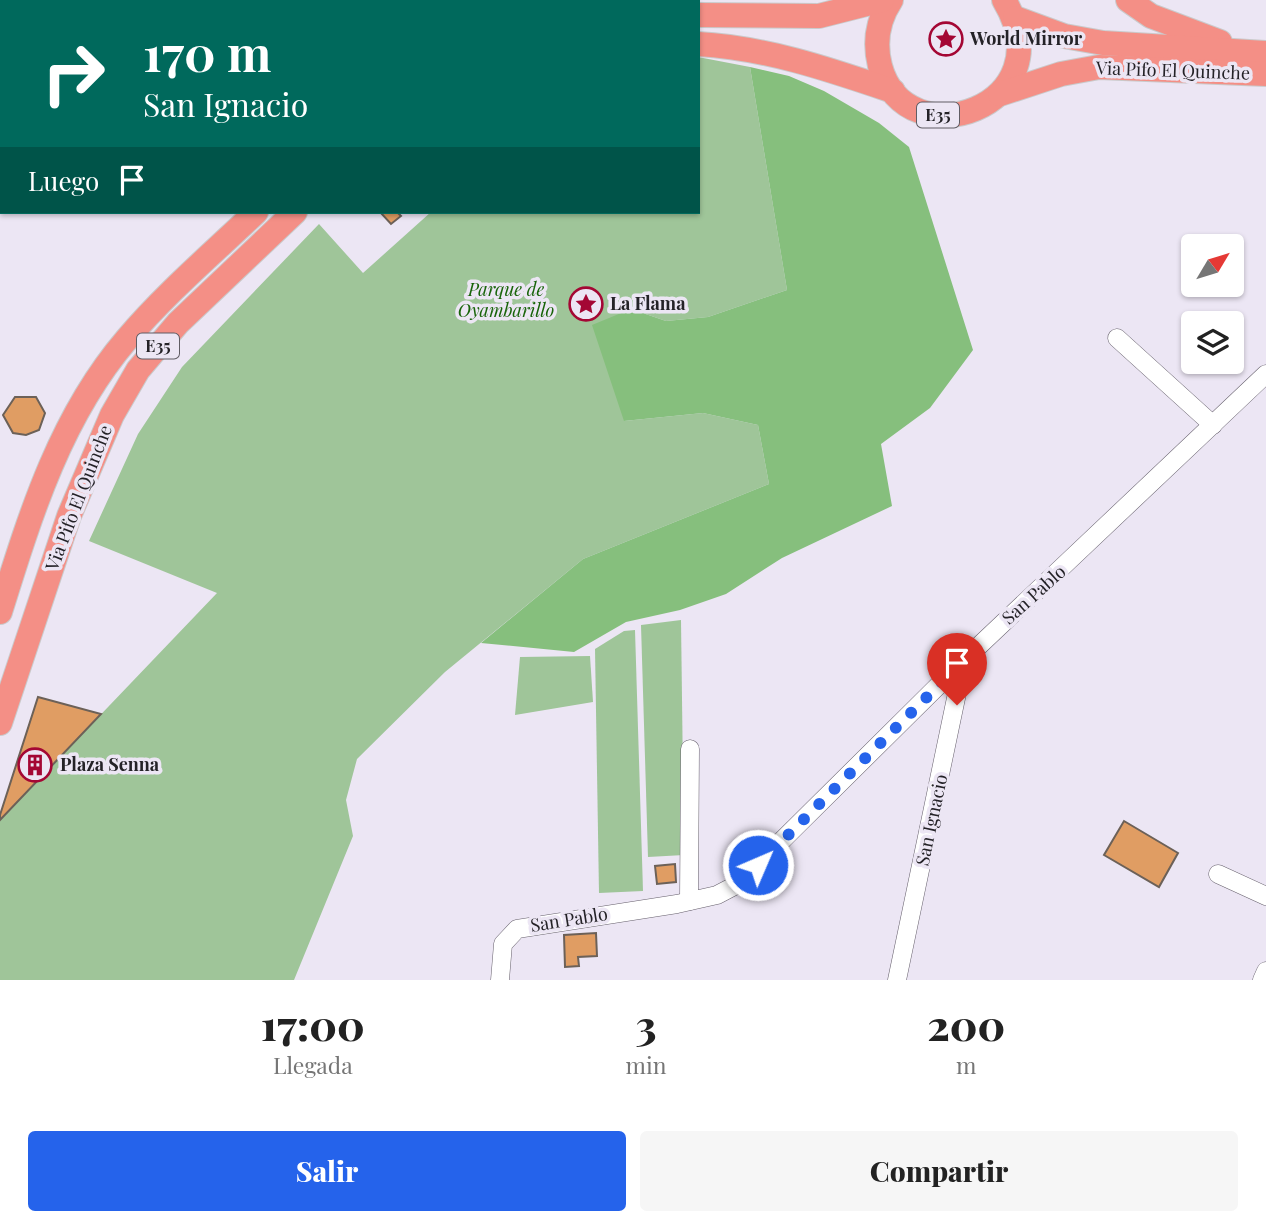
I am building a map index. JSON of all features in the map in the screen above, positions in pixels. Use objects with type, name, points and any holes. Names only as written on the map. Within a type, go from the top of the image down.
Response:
[{"type":"highway","points":[[700,15],[819,16],[883,0]]},
{"type":"highway","points":[[891,0],[877,31],[877,52],[882,73],[893,91]]},
{"type":"highway","points":[[1128,0],[1150,16],[1256,52]]},
{"type":"highway","name":"E35","points":[[700,44],[755,49],[800,60],[893,91],[911,106],[934,115],[958,116],[981,109],[1000,94],[1012,78],[1019,58],[1020,38],[1010,9]]},
{"type":"highway","name":"E35","points":[[1010,9],[1064,36],[1103,43],[1256,52]]},
{"type":"highway","name":"Via Pifo El Quinche","points":[[1000,94],[1061,74],[1099,67],[1266,74]]},
{"type":"highway","name":"E35","points":[[0,612],[34,503],[48,469],[101,375],[127,339],[254,214]]},
{"type":"highway","name":"Via Pifo El Quinche","points":[[0,723],[69,516],[112,415],[138,370],[178,323],[293,214]]},
{"type":"street","points":[[1117,338],[1213,425]]},
{"type":"street","name":"San Pablo","points":[[500,980],[503,944],[517,929],[689,901],[717,895],[738,884],[964,660],[1266,374]]},
{"type":"street","name":"San Ignacio","points":[[897,980],[964,660]]},
{"type":"street","points":[[689,901],[690,749]]},
{"type":"street","points":[[1218,874],[1266,896]]},
{"type":"street","points":[[1262,980],[1266,971]]},
{"type":"green space","name":"Parque de Oyambarillo","points":[[700,57],[750,67],[787,290],[708,317],[666,321],[631,309],[624,421],[703,413],[758,425],[769,484],[583,559],[445,672],[357,759],[346,800],[353,836],[294,980],[0,980],[0,820],[217,593],[89,541],[138,434],[182,367],[319,224],[363,273],[429,214],[700,214]]},
{"type":"green space","points":[[750,67],[789,76],[824,91],[879,123],[909,147],[973,350],[930,408],[881,444],[892,506],[782,558],[726,594],[680,610],[626,622],[574,652],[481,643],[583,559],[769,484],[758,425],[703,413],[624,421],[592,325],[631,309],[666,321],[708,317],[787,290]]},
{"type":"green space","points":[[681,620],[684,855],[648,857],[641,625]]},
{"type":"green space","points":[[635,630],[643,891],[599,893],[595,649],[624,631]]},
{"type":"green space","points":[[590,656],[593,702],[515,715],[520,657]]},
{"type":"building","points":[[382,214],[401,216],[391,224]]},
{"type":"building","points":[[15,397],[36,397],[45,413],[39,430],[26,435],[13,433],[3,415]]},
{"type":"building","name":"Plaza Senna","points":[[38,697],[101,714],[0,820],[0,815]]},
{"type":"building","points":[[1124,821],[1178,853],[1159,887],[1104,855]]},
{"type":"building","points":[[675,864],[676,882],[657,884],[655,866]]},
{"type":"building","points":[[596,933],[597,956],[578,957],[579,966],[565,967],[564,935]]},
{"type":"place","name":"World Mirror","points":[[946,39]]},
{"type":"place","name":"La Flama","points":[[586,304]]},
{"type":"place","name":"Plaza Senna","points":[[35,765]]},
{"type":"route","points":[[758,865],[964,660],[957,705]]}]
